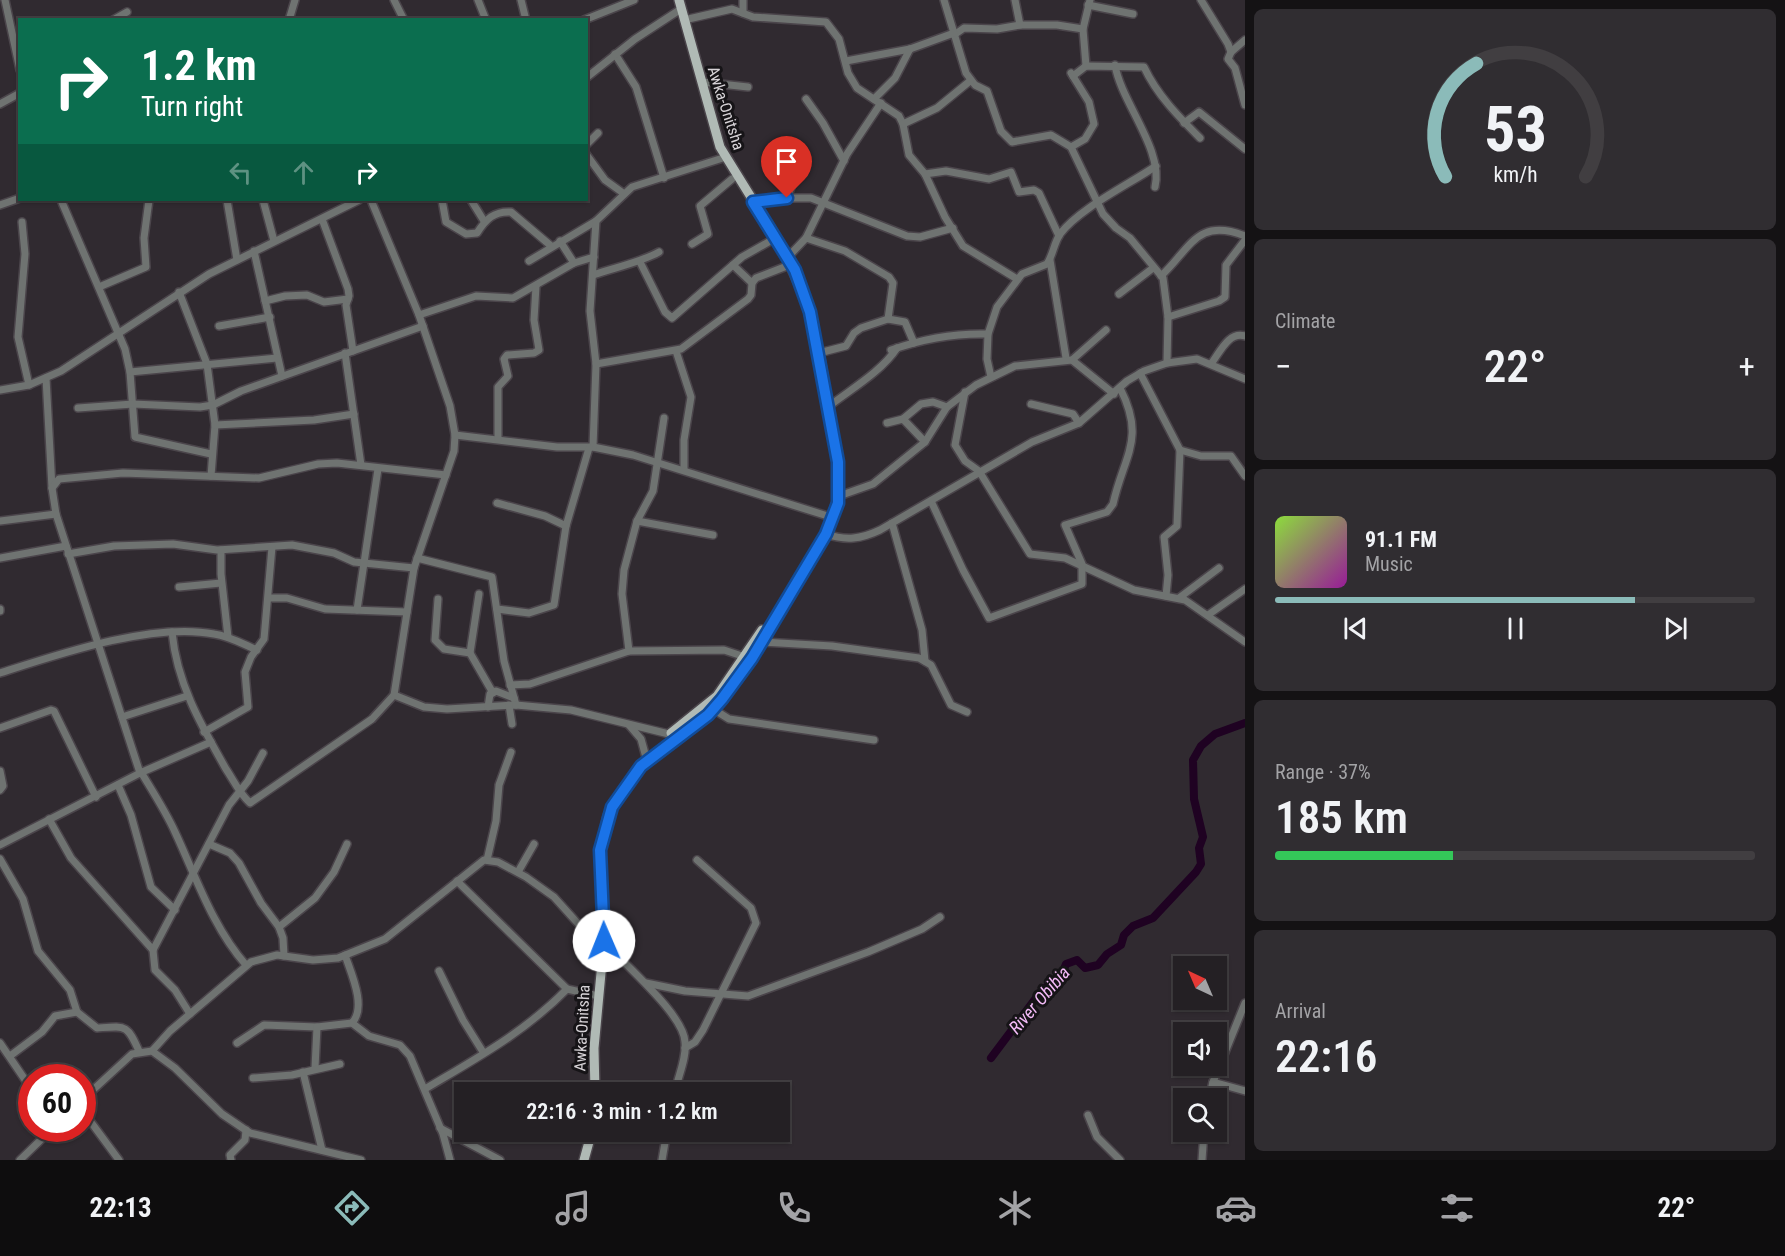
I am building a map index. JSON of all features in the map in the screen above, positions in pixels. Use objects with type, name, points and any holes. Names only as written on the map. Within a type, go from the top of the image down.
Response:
[{"type":"main road","name":"Awka-Onitsha","points":[[595,1082],[594,1048],[601,939],[595,855],[601,821],[618,786],[646,757],[714,709],[762,642],[826,534],[839,496],[838,462],[819,353],[805,297],[753,202],[723,158],[684,20],[679,7],[673,0]]},
{"type":"main road","name":"Awka-Onitsha","points":[[675,735],[717,696],[745,657],[831,517],[834,496],[833,466],[807,320],[787,261],[732,179],[723,158],[702,106],[679,7]]},
{"type":"main road","name":"Awka-Onitsha","points":[[591,1082],[589,1043],[601,939]]},
{"type":"main road","points":[[580,1160],[584,1142]]},
{"type":"main road","points":[[584,1160],[589,1142]]},
{"type":"street","points":[[5,0],[17,50]]},
{"type":"street","points":[[290,18],[295,0]]},
{"type":"street","points":[[394,0],[403,18]]},
{"type":"street","points":[[478,0],[485,18]]},
{"type":"street","points":[[520,0],[525,18]]},
{"type":"street","points":[[588,18],[634,0]]},
{"type":"street","points":[[742,13],[743,0]]},
{"type":"street","points":[[944,0],[970,81],[987,91],[1000,131],[1008,140],[1051,135],[1071,147],[1097,204],[1108,221],[1136,244],[1161,276],[1166,288],[1167,363]]},
{"type":"street","points":[[1015,0],[1020,25]]},
{"type":"street","points":[[1202,0],[1231,52]]},
{"type":"street","points":[[1086,66],[1083,29],[1089,2],[1132,14]]},
{"type":"street","points":[[588,76],[679,7]]},
{"type":"street","points":[[684,20],[722,10],[793,21],[826,22],[838,39],[848,73],[857,88],[898,116],[903,124],[909,155],[925,174],[933,195],[952,228],[969,250],[1017,279]]},
{"type":"street","points":[[116,18],[127,12]]},
{"type":"street","points":[[846,61],[910,49],[954,34],[964,28],[997,29],[1020,25],[1057,25],[1083,29]]},
{"type":"street","points":[[1245,40],[1231,52],[1228,59],[1235,68],[1245,105]]},
{"type":"street","points":[[874,99],[895,78],[910,49]]},
{"type":"street","points":[[615,54],[636,87],[664,178]]},
{"type":"street","points":[[1115,65],[1126,97],[1140,121],[1156,166],[1158,176],[1155,188]]},
{"type":"street","points":[[1071,147],[1085,139],[1094,124],[1089,102],[1072,74],[1086,66],[1144,67],[1150,80],[1184,123],[1200,138]]},
{"type":"street","points":[[903,124],[937,108],[970,81]]},
{"type":"street","points":[[702,82],[748,87]]},
{"type":"street","points":[[0,104],[18,94]]},
{"type":"street","points":[[806,99],[823,123],[844,161]]},
{"type":"street","points":[[596,364],[676,351],[748,299],[756,278],[787,261],[806,237],[844,161],[881,103]]},
{"type":"street","points":[[1184,123],[1199,112],[1245,150]]},
{"type":"street","points":[[588,143],[598,133]]},
{"type":"street","points":[[588,156],[605,180],[623,193]]},
{"type":"street","points":[[529,261],[550,245],[596,221],[623,193],[632,187],[723,158]]},
{"type":"street","points":[[991,376],[987,359],[988,334],[997,307],[1017,279],[1022,274],[1044,267],[1050,260],[1059,236],[1097,204],[1156,166]]},
{"type":"street","points":[[925,174],[946,171],[989,179],[1011,172],[1019,192],[1034,190],[1039,193],[1059,236]]},
{"type":"street","points":[[787,198],[796,174]]},
{"type":"street","points":[[692,244],[708,234],[700,206],[732,179]]},
{"type":"street","points":[[753,202],[811,198],[906,236],[920,237],[952,228]]},
{"type":"street","points":[[0,205],[18,199]]},
{"type":"street","points":[[61,201],[118,332],[130,372],[136,438],[211,454]]},
{"type":"street","points":[[99,287],[146,267],[144,238],[149,201]]},
{"type":"street","points":[[227,201],[237,260]]},
{"type":"street","points":[[263,201],[274,241]]},
{"type":"street","points":[[0,390],[29,385],[46,378],[86,356],[179,292],[254,251],[357,201]]},
{"type":"street","points":[[172,633],[174,651],[187,696],[204,732],[240,792],[253,803],[286,777],[372,719],[394,694],[414,568],[454,451],[455,435],[450,406],[423,326],[371,201]]},
{"type":"street","points":[[442,201],[446,222],[466,234],[477,233],[484,220],[495,214],[511,212],[550,245]]},
{"type":"street","points":[[472,201],[484,220]]},
{"type":"street","points":[[322,219],[348,289],[346,305],[353,351]]},
{"type":"street","points":[[497,609],[529,613],[554,605],[566,526],[591,447],[596,364],[590,311],[596,221]]},
{"type":"street","points":[[22,222],[26,254],[18,337],[29,385]]},
{"type":"street","points":[[1161,276],[1188,244],[1200,235],[1221,229],[1245,238],[1226,265],[1224,297],[1220,301],[1168,317]]},
{"type":"street","points":[[806,237],[845,251],[889,277],[893,283],[888,319]]},
{"type":"street","points":[[640,262],[665,312],[672,318],[748,252],[772,240]]},
{"type":"street","points":[[560,241],[574,263]]},
{"type":"street","points":[[254,251],[282,376]]},
{"type":"street","points":[[593,275],[627,263],[640,262],[659,252]]},
{"type":"street","points":[[419,315],[476,296],[513,298],[574,263],[594,257]]},
{"type":"street","points":[[931,501],[963,570],[989,618],[1082,584],[1082,564],[1065,525],[1107,512],[1113,504],[1133,437],[1134,425],[1117,391],[1069,359],[1050,260]]},
{"type":"street","points":[[733,265],[752,284]]},
{"type":"street","points":[[1119,294],[1153,268]]},
{"type":"street","points":[[498,438],[498,387],[508,376],[504,359],[507,355],[534,353],[539,350],[534,320],[536,286]]},
{"type":"street","points":[[179,292],[207,364],[215,426],[211,476]]},
{"type":"street","points":[[265,302],[285,296],[307,295],[324,302],[348,299]]},
{"type":"street","points":[[219,326],[270,317]]},
{"type":"street","points":[[819,353],[846,346],[854,333],[888,319],[905,322],[914,343]]},
{"type":"street","points":[[78,408],[133,404],[213,405],[282,376],[423,326]]},
{"type":"street","points":[[839,496],[873,483],[925,442],[947,407],[965,392],[991,376],[1015,366],[1069,359],[1106,330]]},
{"type":"street","points":[[828,407],[872,372],[886,364],[894,349],[968,333],[988,334]]},
{"type":"street","points":[[1211,364],[1231,338],[1236,335],[1245,336]]},
{"type":"street","points":[[676,351],[691,397],[684,440],[684,470]]},
{"type":"street","points":[[345,353],[361,465]]},
{"type":"street","points":[[130,372],[277,358]]},
{"type":"street","points":[[826,534],[843,539],[857,538],[892,523],[1047,434],[1079,423],[1140,373],[1167,363],[1197,359],[1245,379]]},
{"type":"street","points":[[1140,373],[1180,450],[1177,526],[1164,537],[1168,555],[1166,596]]},
{"type":"street","points":[[46,378],[52,488],[56,514],[141,773],[175,831],[193,877],[229,944],[246,965]]},
{"type":"street","points":[[965,392],[955,445],[965,461],[979,471],[1030,554],[1065,558],[1134,590],[1179,598],[1208,615],[1245,642]]},
{"type":"street","points":[[887,423],[903,419],[921,404],[933,402],[947,407]]},
{"type":"street","points":[[1031,404],[1073,414],[1090,415]]},
{"type":"street","points":[[215,426],[314,420],[354,414]]},
{"type":"street","points":[[1073,414],[1079,423]]},
{"type":"street","points":[[629,651],[621,594],[624,570],[638,522],[653,491],[664,418]]},
{"type":"street","points":[[903,419],[925,442]]},
{"type":"street","points":[[455,435],[498,438],[535,445],[591,447],[657,461],[831,517]]},
{"type":"street","points":[[1180,450],[1201,456],[1231,456],[1245,476]]},
{"type":"street","points":[[52,488],[59,479],[104,473],[259,478],[318,464],[361,465],[378,469],[446,475]]},
{"type":"street","points":[[357,609],[378,469]]},
{"type":"street","points":[[497,503],[545,516],[566,526]]},
{"type":"street","points":[[0,521],[56,514]]},
{"type":"street","points":[[638,522],[713,535]]},
{"type":"street","points":[[892,523],[922,630],[925,661]]},
{"type":"street","points":[[68,554],[114,546],[173,544],[221,550],[272,547],[318,549],[354,562],[414,568]]},
{"type":"street","points":[[0,558],[66,546]]},
{"type":"street","points":[[204,732],[248,707],[246,672],[251,657],[264,639],[272,547]]},
{"type":"street","points":[[221,550],[221,583],[228,638]]},
{"type":"street","points":[[417,558],[492,577],[498,630],[513,702],[512,724]]},
{"type":"street","points":[[1179,598],[1219,568]]},
{"type":"street","points":[[179,587],[221,583]]},
{"type":"street","points":[[1208,615],[1245,590]]},
{"type":"street","points":[[479,594],[470,653],[493,693]]},
{"type":"street","points":[[269,598],[286,598],[325,609],[407,612]]},
{"type":"street","points":[[438,599],[435,640],[444,649],[470,653]]},
{"type":"street","points":[[0,673],[139,635],[213,633],[257,650]]},
{"type":"street","points":[[762,642],[859,648],[909,656],[925,661],[935,671],[951,705],[959,711],[967,712]]},
{"type":"street","points":[[510,685],[530,684],[629,651],[724,650],[745,657]]},
{"type":"street","points":[[488,707],[488,699],[496,691],[513,702]]},
{"type":"street","points":[[394,694],[424,707],[447,709],[488,707],[513,702],[585,712],[675,735]]},
{"type":"street","points":[[122,717],[187,696]]},
{"type":"street","points":[[714,709],[729,719],[874,740]]},
{"type":"street","points":[[0,728],[51,710],[54,711],[96,797]]},
{"type":"street","points":[[629,725],[641,739],[646,757]]},
{"type":"street","points":[[0,845],[141,773],[211,742]]},
{"type":"street","points":[[487,860],[496,821],[499,785],[511,752]]},
{"type":"street","points":[[190,1014],[175,990],[155,970],[153,950],[229,805],[240,792],[263,753]]},
{"type":"street","points":[[0,771],[3,786],[0,790]]},
{"type":"street","points":[[118,785],[131,815],[151,887],[175,910]]},
{"type":"street","points":[[49,819],[71,858],[153,950]]},
{"type":"street","points":[[209,844],[234,856],[261,903],[279,927],[283,938],[284,956]]},
{"type":"street","points":[[279,927],[312,901],[334,872],[347,844]]},
{"type":"street","points":[[518,872],[534,844]]},
{"type":"street","points":[[0,859],[23,899],[38,951],[70,990],[77,1012],[97,1028],[124,1027],[129,1029],[139,1051]]},
{"type":"street","points":[[152,1051],[160,1041],[246,965],[277,955],[313,960],[345,955],[393,934],[477,863],[487,860],[498,862],[518,872],[554,897],[582,928],[601,939],[646,983],[680,1028],[685,1048],[677,1082]]},
{"type":"street","points":[[685,1048],[699,1036],[756,923],[751,908],[697,860]]},
{"type":"street","points":[[458,881],[567,989],[594,995]]},
{"type":"street","points":[[646,983],[748,996],[868,952],[922,929],[940,917]]},
{"type":"street","points":[[345,955],[355,986],[357,1014],[352,1023]]},
{"type":"street","points":[[439,971],[463,1020],[483,1052]]},
{"type":"street","points":[[425,1089],[483,1052],[512,1037],[567,989]]},
{"type":"street","points":[[1212,1088],[1245,1003]]},
{"type":"street","points":[[10,1056],[42,1032],[55,1016],[77,1012]]},
{"type":"street","points":[[237,1043],[264,1024],[317,1027],[352,1023],[369,1036],[396,1044],[406,1050],[425,1089],[450,1160]]},
{"type":"street","points":[[315,1068],[317,1027]]},
{"type":"street","points":[[0,1043],[18,1068]]},
{"type":"street","points":[[96,1087],[128,1057],[139,1051],[152,1051],[175,1068],[222,1114],[246,1130],[258,1136],[361,1160]]},
{"type":"street","points":[[253,1078],[303,1072],[315,1068],[330,1068],[340,1064]]},
{"type":"street","points":[[303,1072],[322,1150]]},
{"type":"street","points":[[1214,1082],[1245,1091]]},
{"type":"street","points":[[1088,1115],[1097,1137],[1120,1160]]},
{"type":"street","points":[[440,1128],[454,1134]]},
{"type":"street","points":[[96,1129],[119,1160]]},
{"type":"street","points":[[231,1160],[230,1155],[245,1140],[246,1130]]},
{"type":"street","points":[[20,1160],[39,1142]]},
{"type":"street","points":[[468,1142],[496,1159]]},
{"type":"street","points":[[662,1160],[665,1142]]},
{"type":"street","points":[[1202,1160],[1203,1142]]},
{"type":"waterway","name":"River Obibia","points":[[991,1058],[1042,990],[1061,977],[1066,964],[1077,960],[1085,968],[1098,965],[1107,954],[1121,945],[1124,935],[1133,926],[1153,918],[1196,872],[1201,864],[1199,848],[1203,837],[1194,799],[1193,760],[1201,746],[1215,734],[1245,723]]},
{"type":"route","points":[[604,941],[600,850],[604,828],[612,807],[633,774],[679,735],[708,715],[740,675],[826,534],[838,503],[840,481],[838,462],[810,312],[795,270],[753,202],[771,198],[787,198]]}]
